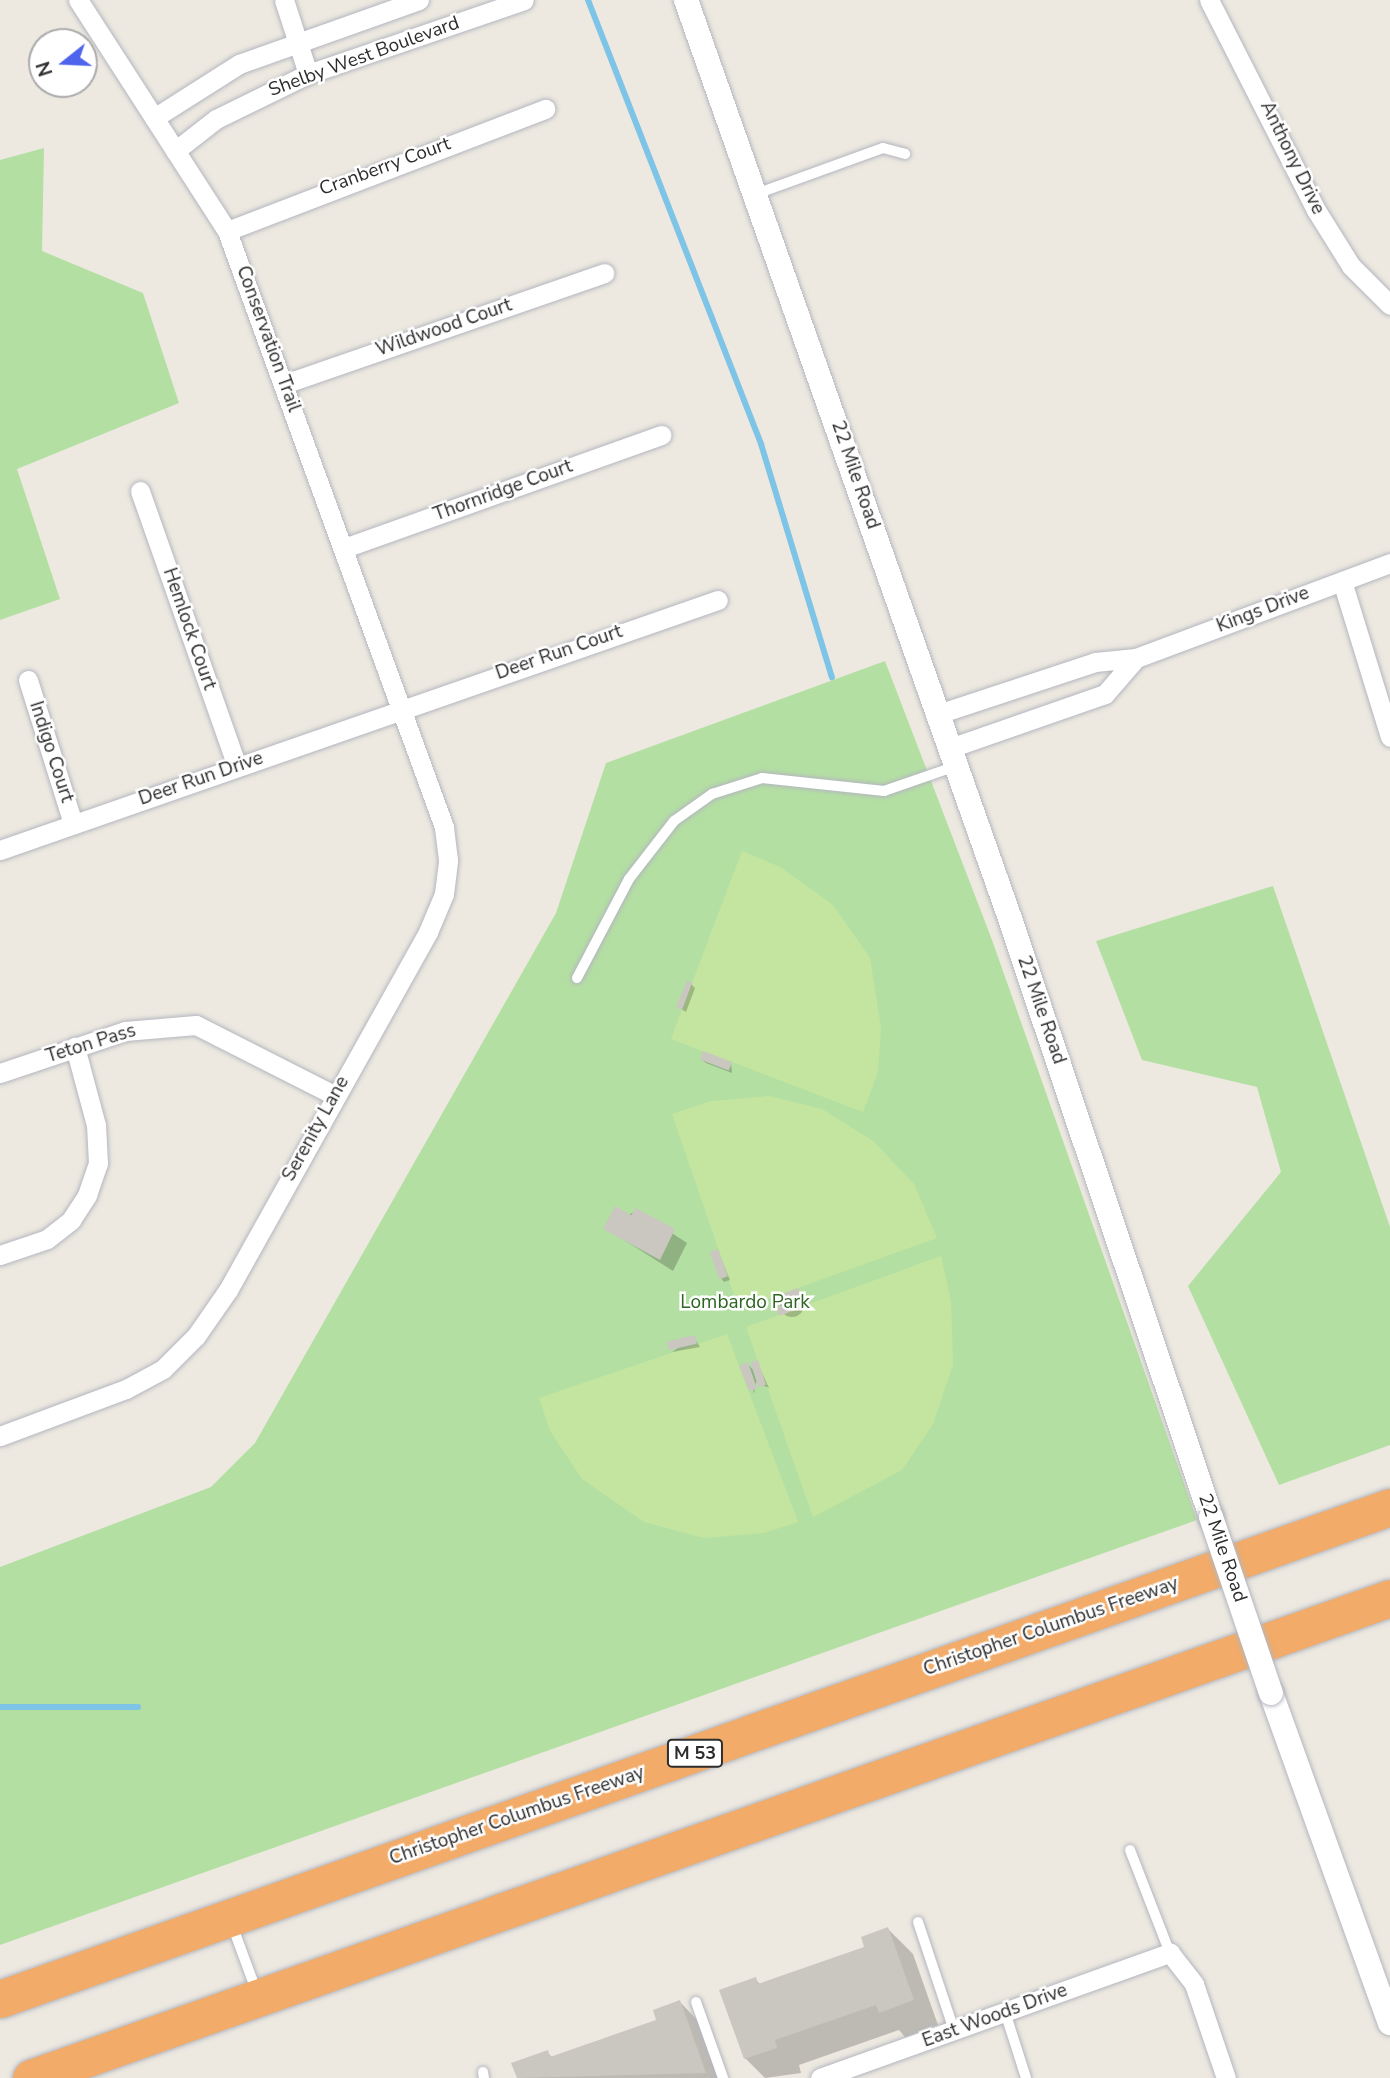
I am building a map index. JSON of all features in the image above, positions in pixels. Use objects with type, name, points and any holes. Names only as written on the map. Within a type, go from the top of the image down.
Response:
[{"type":"highway","name":"Christopher Columbus Freeway","points":[[0,1999],[1390,1507]]},
{"type":"highway","points":[[30,2078],[1390,1598]]},
{"type":"street","name":"Conservation Trail","points":[[78,0],[227,231],[401,706]]},
{"type":"street","points":[[284,0],[308,74]]},
{"type":"street","points":[[154,118],[239,64],[419,0]]},
{"type":"street","name":"Shelby West Boulevard","points":[[175,150],[216,119],[308,74],[473,8],[524,0]]},
{"type":"street","name":"22 Mile Road","points":[[686,0],[953,757],[1271,1693],[1390,2023]]},
{"type":"street","name":"Anthony Drive","points":[[1209,0],[1316,210],[1351,267],[1390,305]]},
{"type":"street","name":"Cranberry Court","points":[[227,231],[545,109]]},
{"type":"street","name":"Wildwood Court","points":[[284,384],[604,273]]},
{"type":"street","name":"Thornridge Court","points":[[344,548],[661,435]]},
{"type":"street","name":"Hemlock Court","points":[[140,491],[237,766]]},
{"type":"street","name":"Kings Drive","points":[[938,714],[1095,662],[1136,658],[1390,563]]},
{"type":"street","points":[[1342,581],[1390,737]]},
{"type":"street","name":"Deer Run Court","points":[[401,706],[718,600]]},
{"type":"street","name":"Kings Drive","points":[[953,757],[1105,694],[1136,658]]},
{"type":"street","name":"Indigo Court","points":[[28,680],[73,824]]},
{"type":"street","name":"Deer Run Drive","points":[[0,850],[401,706]]},
{"type":"street","name":"Serenity Lane","points":[[0,1436],[126,1389],[163,1368],[196,1336],[229,1290],[444,894],[444,827],[401,706]]},
{"type":"street","name":"Teton Pass","points":[[0,1073],[125,1031],[196,1025],[334,1095]]},
{"type":"street","points":[[0,1255],[47,1239],[71,1220],[87,1195],[98,1163],[96,1125],[75,1047]]},
{"type":"street","points":[[1170,1953],[1194,1984],[1226,2078]]},
{"type":"street","name":"East Woods Drive","points":[[820,2078],[1170,1953]]},
{"type":"lane","points":[[756,194],[883,148],[905,153]]},
{"type":"lane","points":[[577,978],[629,879],[674,821],[712,794],[762,778],[884,791],[953,757]]},
{"type":"lane","points":[[1130,1850],[1170,1953]]},
{"type":"lane","points":[[230,1918],[258,1997]]},
{"type":"lane","points":[[918,1922],[954,2030]]},
{"type":"lane","points":[[696,2002],[723,2078]]},
{"type":"lane","points":[[1004,2012],[1026,2078]]},
{"type":"green space","points":[[44,148],[42,251],[143,293],[179,403],[17,469],[60,599],[0,620],[0,160]]},
{"type":"green space","name":"Lombardo Park","points":[[885,661],[992,940],[1197,1520],[0,1945],[0,1567],[211,1487],[255,1443],[556,913],[606,763]]},
{"type":"green space","points":[[742,851],[780,867],[833,905],[870,958],[881,1028],[878,1072],[863,1112],[671,1039]]},
{"type":"green space","points":[[1273,886],[1390,1227],[1390,1445],[1279,1485],[1188,1286],[1281,1172],[1257,1087],[1142,1060],[1096,941]]},
{"type":"green space","points":[[769,1096],[822,1109],[873,1141],[914,1184],[937,1238],[739,1309],[672,1114],[711,1101]]},
{"type":"green space","points":[[941,1256],[951,1301],[953,1365],[933,1424],[902,1470],[813,1517],[746,1327]]},
{"type":"green space","points":[[727,1334],[798,1522],[764,1533],[704,1538],[644,1522],[582,1479],[550,1431],[539,1398]]},
{"type":"building","points":[[687,980],[692,983],[682,1010],[676,1007]]},
{"type":"building","points":[[703,1051],[732,1062],[729,1071],[700,1059]]},
{"type":"building","points":[[615,1206],[631,1215],[636,1208],[675,1229],[660,1260],[603,1229]]},
{"type":"building","points":[[718,1249],[728,1276],[719,1279],[710,1252]]},
{"type":"building","points":[[798,1288],[801,1296],[776,1306],[773,1298]]},
{"type":"building","points":[[801,1298],[804,1306],[779,1316],[776,1308]]},
{"type":"building","points":[[695,1335],[697,1344],[669,1350],[667,1342]]},
{"type":"building","points":[[758,1360],[766,1385],[758,1387],[750,1362]]},
{"type":"building","points":[[748,1362],[757,1389],[749,1391],[739,1366]]},
{"type":"building","points":[[888,1927],[914,2000],[879,2013],[876,2005],[775,2040],[777,2048],[744,2059],[719,1990],[756,1977],[758,1984],[864,1947],[861,1937]]},
{"type":"building","points":[[680,2000],[706,2073],[517,2078],[511,2063],[548,2050],[550,2057],[656,2020],[653,2010]]},
{"type":"waterway","points":[[588,0],[761,444],[832,677]]},
{"type":"waterway","points":[[0,1707],[138,1707]]}]
